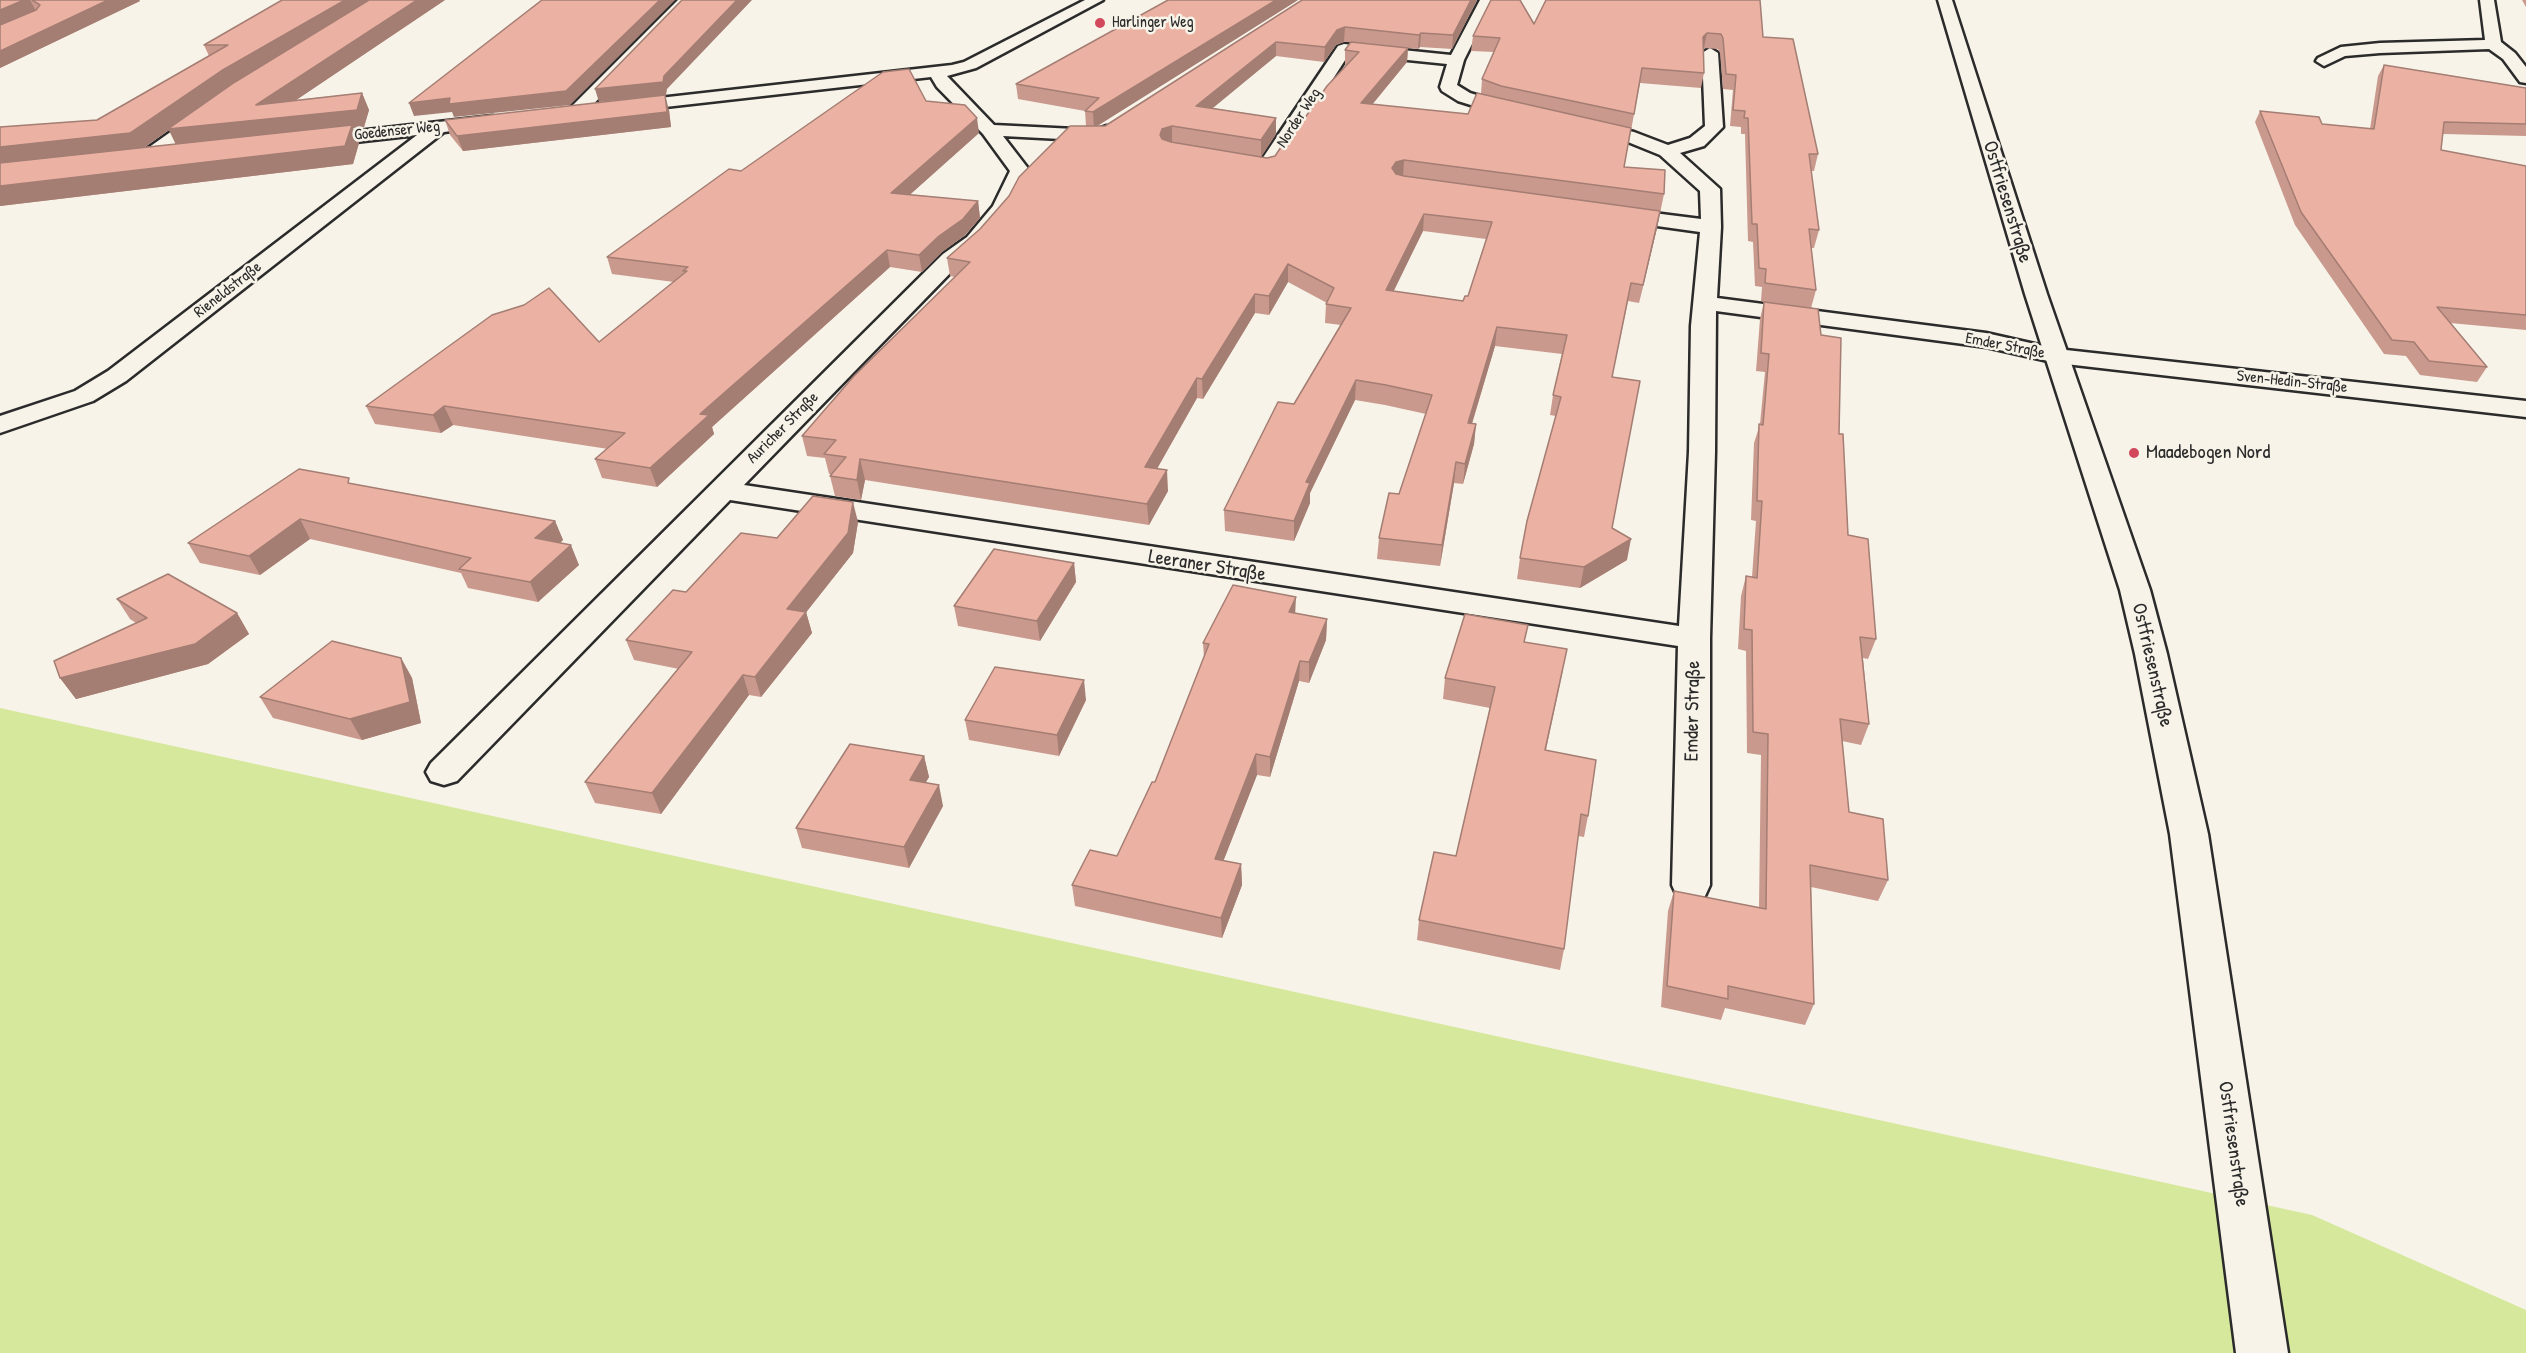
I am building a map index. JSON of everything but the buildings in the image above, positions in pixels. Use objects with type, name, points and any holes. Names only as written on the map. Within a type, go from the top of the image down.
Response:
[{"type":"street","points":[[577,111],[686,0]]},
{"type":"street","points":[[554,114],[937,73],[970,64],[1096,0]]},
{"type":"street","name":"Emder Straße","points":[[1487,0],[1456,60],[1448,87],[1464,98],[1495,108],[1628,136],[1667,151],[1710,189],[1711,227],[1705,312],[1694,638],[1690,885]]},
{"type":"street","name":"Ostfriesenstraße","points":[[1945,0],[2036,294],[2135,590],[2189,834],[2262,1353]]},
{"type":"street","points":[[2487,0],[2493,44]]},
{"type":"street","points":[[2324,61],[2340,52],[2380,48],[2493,44],[2509,56],[2526,78]]},
{"type":"street","name":"Norder Weg","points":[[1214,157],[1267,166],[1344,49],[1456,60]]},
{"type":"street","points":[[1667,151],[1697,142],[1714,127],[1710,53]]},
{"type":"street","name":"Auricher Straße","points":[[444,772],[951,259],[974,242],[1002,208],[1020,171],[989,130],[943,83],[937,73]]},
{"type":"street","points":[[145,159],[227,100]]},
{"type":"street","name":"Goedenser Weg","points":[[298,142],[509,119]]},
{"type":"street","points":[[989,130],[1099,136],[1118,123]]},
{"type":"street","name":"Rieneldstraße","points":[[0,425],[84,396],[117,376],[440,126]]},
{"type":"street","points":[[123,161],[180,155]]},
{"type":"street","points":[[1591,211],[1711,227]]},
{"type":"street","name":"Emder Straße","points":[[1705,312],[1990,359],[2057,356]]},
{"type":"street","name":"Sven-Hedin-Straße","points":[[2057,356],[2526,409]]},
{"type":"street","name":"Leeraner Straße","points":[[721,490],[1694,638]]},
{"type":"green space","points":[[0,708],[2312,1215],[2526,1310],[2526,1353],[0,1353]]},
{"type":"place","name":"Harlinger Weg","points":[[1100,23]]},
{"type":"place","name":"Maadebogen Nord","points":[[2134,453]]}]
